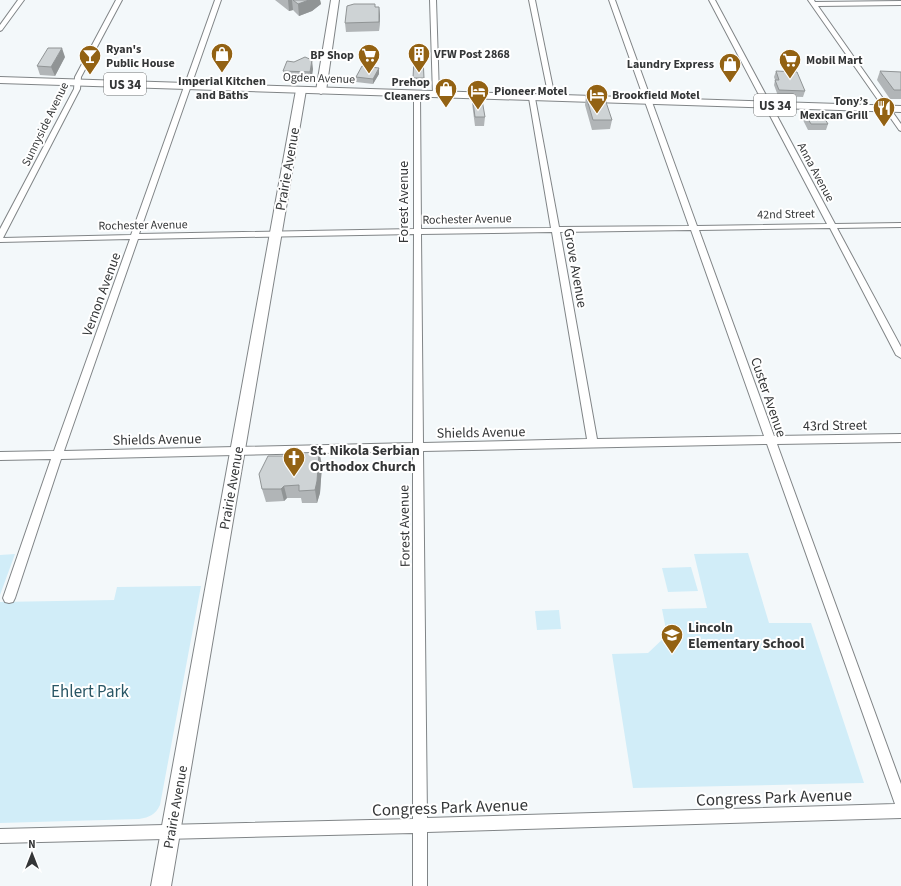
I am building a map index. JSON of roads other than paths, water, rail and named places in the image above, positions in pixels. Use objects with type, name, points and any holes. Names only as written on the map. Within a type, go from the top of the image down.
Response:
[{"type":"main road","name":"Ogden Avenue","points":[[0,80],[901,109]]},
{"type":"street","points":[[0,29],[20,0]]},
{"type":"street","name":"Sunnyside Avenue","points":[[0,236],[77,89],[78,77],[119,0]]},
{"type":"street","name":"Vernon Avenue","points":[[9,598],[57,456],[218,0]]},
{"type":"street","points":[[321,91],[335,0]]},
{"type":"street","points":[[433,0],[436,95]]},
{"type":"street","points":[[532,0],[552,98]]},
{"type":"street","name":"Custer Avenue","points":[[612,0],[901,803]]},
{"type":"street","name":"Anna Avenue","points":[[712,0],[901,355]]},
{"type":"street","points":[[812,2],[901,3]]},
{"type":"street","points":[[812,2],[901,128]]},
{"type":"street","name":"Prairie Avenue","points":[[162,886],[301,90]]},
{"type":"street","name":"Forest Avenue","points":[[417,94],[420,886]]},
{"type":"street","name":"Grove Avenue","points":[[532,98],[593,443]]},
{"type":"street","name":"42nd Street","points":[[695,228],[901,225]]},
{"type":"street","name":"Rochester Avenue","points":[[0,240],[556,229],[695,228]]},
{"type":"street","name":"43rd Street","points":[[770,441],[901,438]]},
{"type":"street","name":"Shields Avenue","points":[[0,456],[57,456],[593,443],[770,441]]},
{"type":"street","name":"Congress Park Avenue","points":[[0,836],[901,811]]},
{"type":"place","name":"Imperial Kitchen and Baths","points":[[222,74]]},
{"type":"place","name":"BP Shop","points":[[369,74]]},
{"type":"place","name":"VFW Post 2868","points":[[419,74]]},
{"type":"place","name":"Ryan's Public House","points":[[90,76]]},
{"type":"place","name":"Mobil Mart","points":[[790,80]]},
{"type":"place","name":"Laundry Express","points":[[730,84]]},
{"type":"place","name":"Prehop Cleaners","points":[[446,108]]},
{"type":"place","name":"Pioneer Motel","points":[[478,110]]},
{"type":"place","name":"Brookfield Motel","points":[[597,114]]},
{"type":"place","name":"Tony’s Mexican Grill","points":[[884,128]]},
{"type":"place","name":"St. Nikola Serbian Orthodox Church","points":[[294,478]]},
{"type":"place","name":"Lincoln Elementary School","points":[[672,654]]},
{"type":"park label","name":"Ehlert Park","points":[[90,691]]}]
